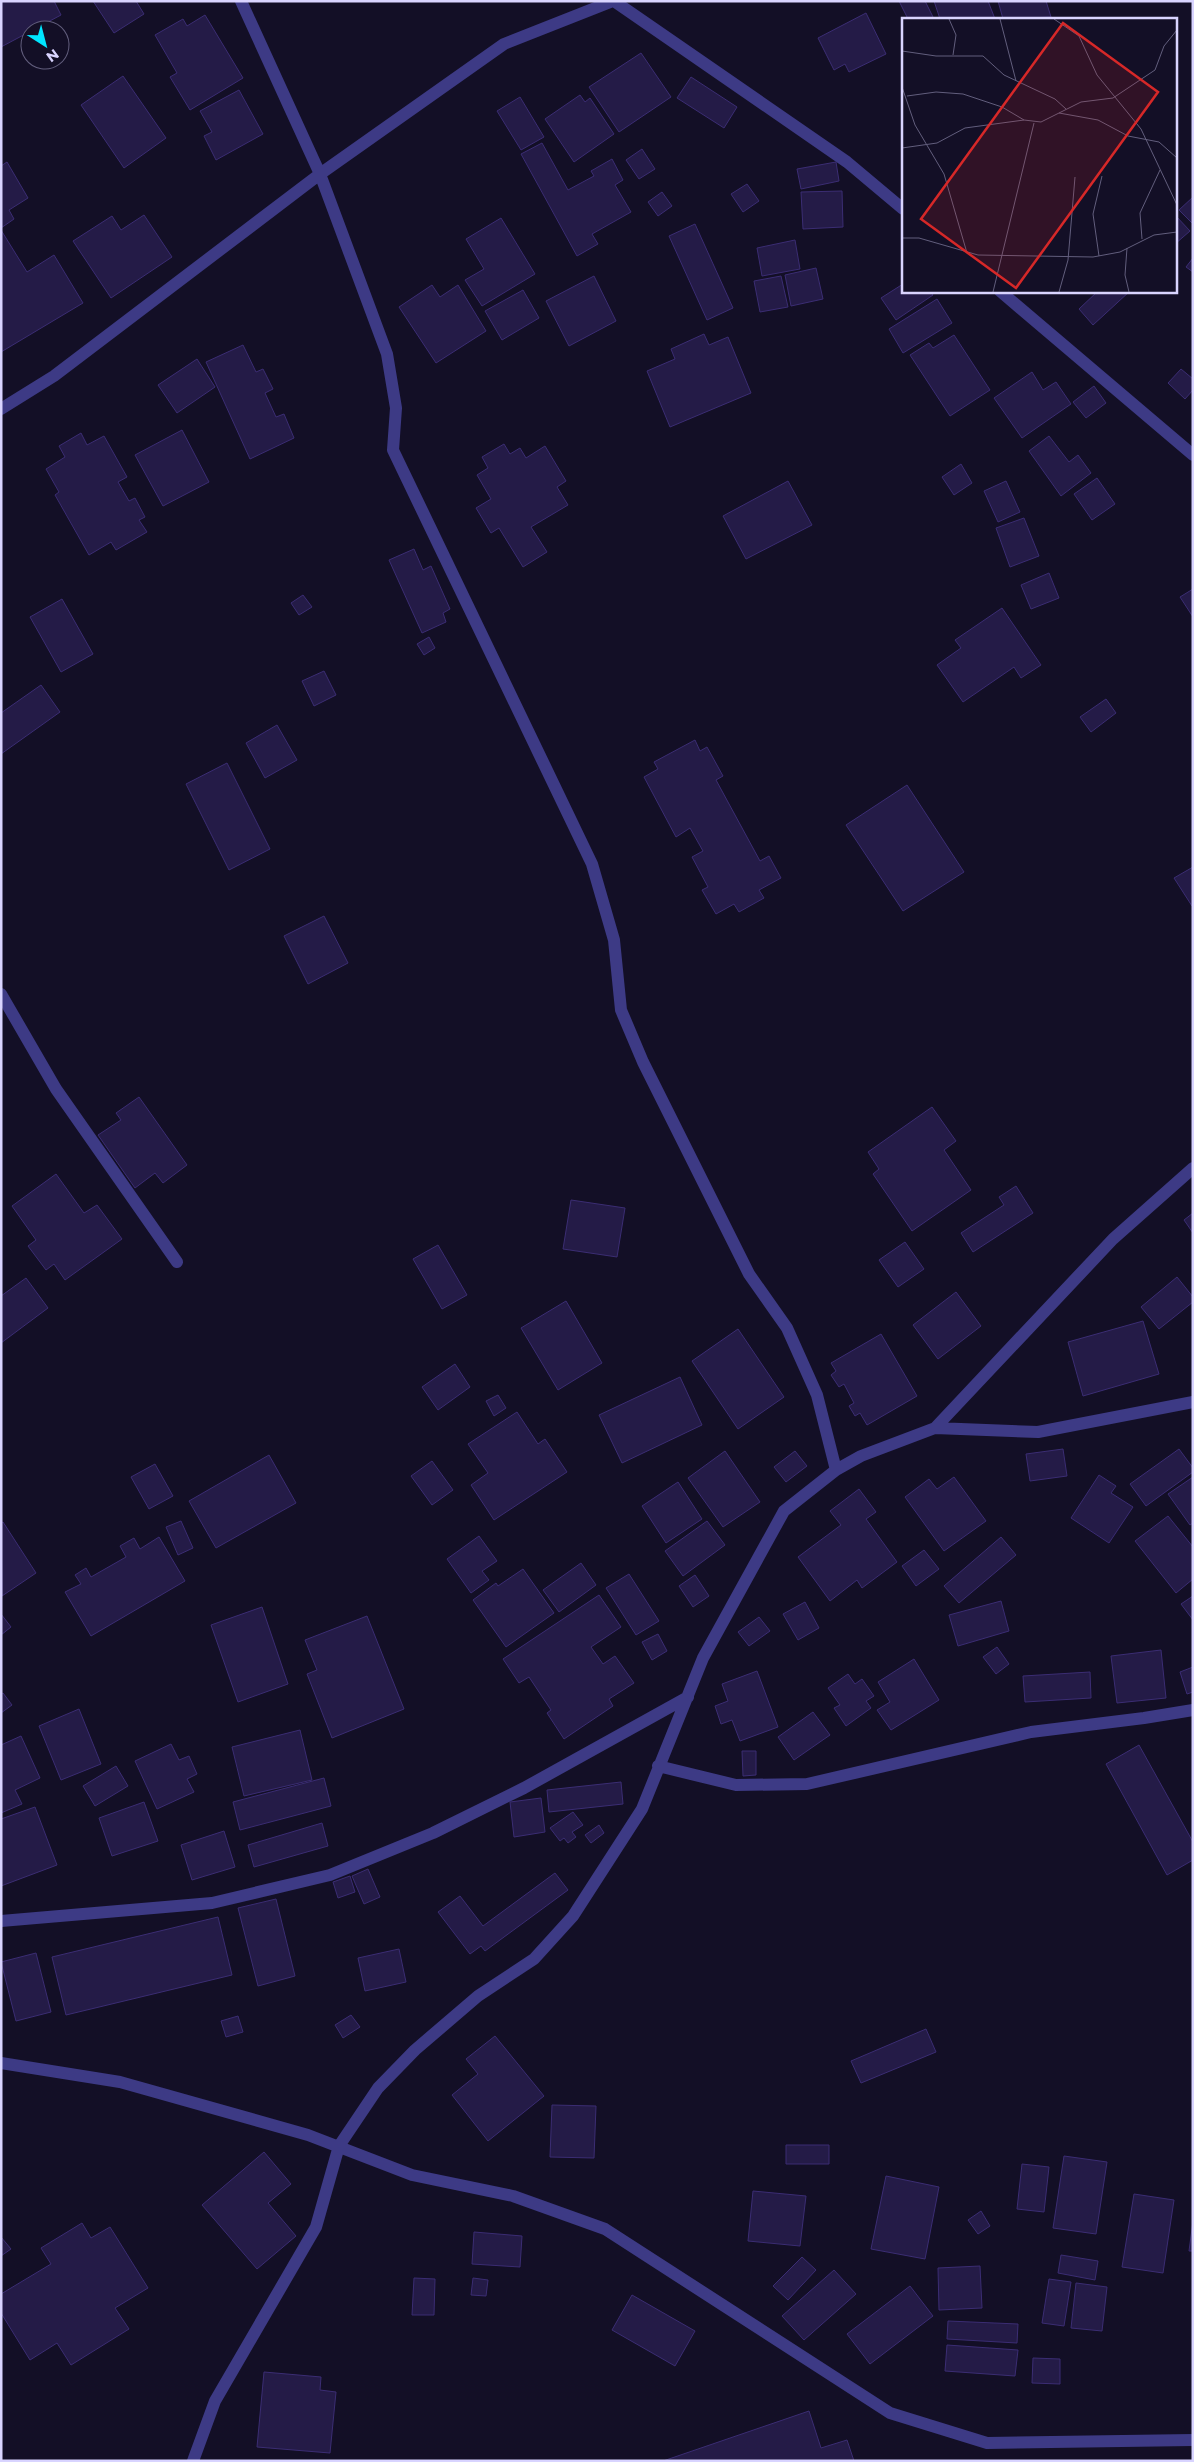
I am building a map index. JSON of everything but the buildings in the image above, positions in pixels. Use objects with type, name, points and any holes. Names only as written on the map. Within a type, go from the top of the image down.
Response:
[{"type":"street","points":[[241,1],[320,174],[387,354],[396,408],[393,450],[592,864],[614,940],[621,1010],[643,1062],[749,1274],[787,1328],[817,1395],[836,1470]]},
{"type":"street","points":[[1,409],[54,376],[320,174],[504,44],[613,1],[846,162],[902,208]]},
{"type":"street","points":[[1001,292],[1193,455]]},
{"type":"street","points":[[1,994],[56,1089],[177,1262]]},
{"type":"street","points":[[935,1428],[1113,1239],[1193,1168]]},
{"type":"street","points":[[193,2461],[215,2401],[316,2227],[339,2146],[378,2088],[415,2050],[478,1996],[534,1959],[573,1916],[642,1809],[703,1658],[784,1512],[836,1470],[861,1456],[935,1428],[1038,1432],[1193,1402]]},
{"type":"street","points":[[1,1920],[212,1903],[330,1876],[433,1833],[524,1788],[688,1697]]},
{"type":"street","points":[[658,1766],[736,1785],[807,1784],[1031,1732],[1193,1710]]},
{"type":"street","points":[[1,2063],[120,2082],[339,2146],[412,2175],[513,2196],[606,2230],[890,2413],[987,2443],[1193,2440]]}]
